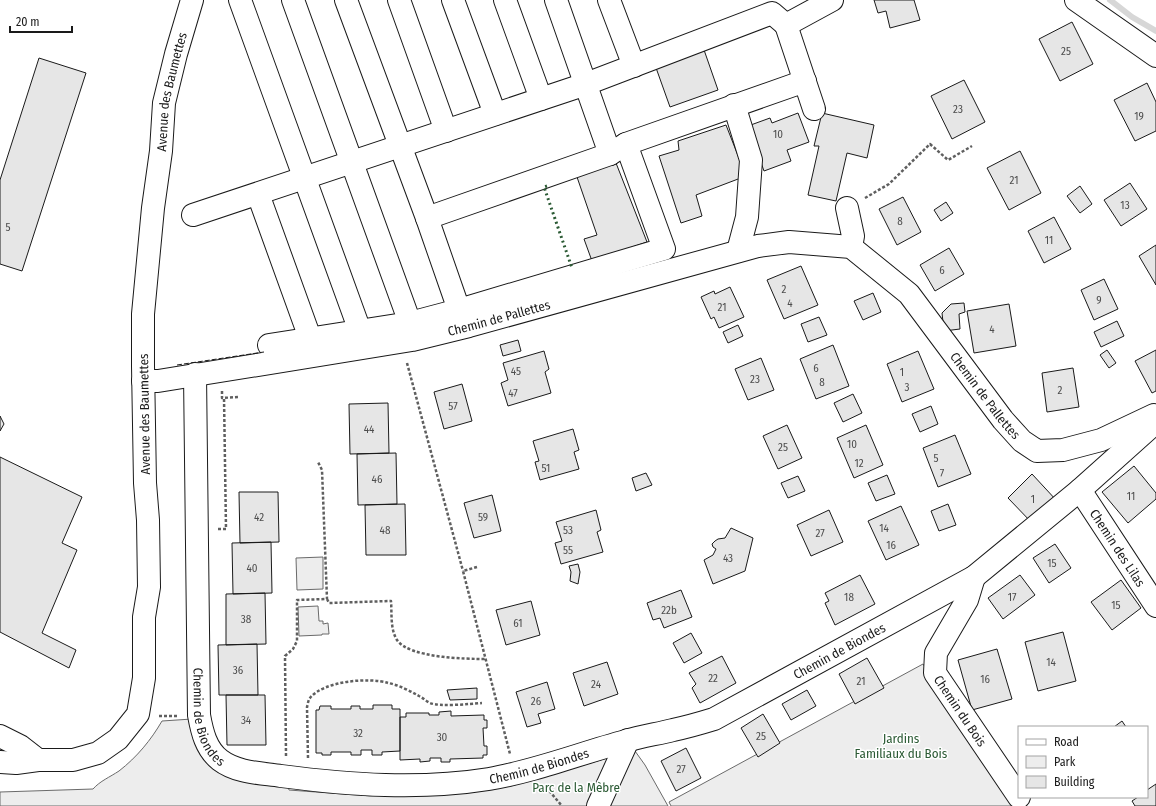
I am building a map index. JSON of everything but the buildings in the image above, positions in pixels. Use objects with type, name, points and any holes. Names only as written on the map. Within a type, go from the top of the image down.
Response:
[{"type":"street","name":"Avenue des Baumettes","points":[[0,762],[16,763],[38,760],[73,760],[98,753],[118,739],[138,714],[144,678],[144,617],[149,587],[148,520],[145,483],[143,314],[153,208],[161,151],[164,103],[176,54],[192,0]]},
{"type":"street","points":[[240,0],[360,331]]},
{"type":"street","points":[[293,0],[352,162],[406,333]]},
{"type":"street","points":[[346,0],[427,218],[459,310]]},
{"type":"street","points":[[399,0],[446,131]]},
{"type":"street","points":[[454,0],[495,114]]},
{"type":"street","points":[[505,0],[541,99]]},
{"type":"street","points":[[556,0],[586,84],[664,249],[671,270]]},
{"type":"street","points":[[610,0],[634,66]]},
{"type":"street","points":[[193,215],[586,84],[775,13],[832,0]]},
{"type":"street","points":[[1076,0],[1156,56]]},
{"type":"street","points":[[775,13],[805,80],[814,109]]},
{"type":"street","points":[[427,218],[805,80]]},
{"type":"street","points":[[734,105],[751,160],[747,217],[738,251]]},
{"type":"street","points":[[258,194],[310,338]]},
{"type":"street","points":[[847,208],[853,236],[851,247]]},
{"type":"street","name":"Chemin de Pallettes","points":[[143,381],[158,381],[406,333],[469,326],[738,251],[758,246],[789,242],[851,247],[909,294],[1003,420],[1022,441],[1037,451],[1063,450],[1101,440],[1156,414]]},
{"type":"street","points":[[269,345],[360,331],[406,333],[459,310],[664,249]]},
{"type":"street","name":"Chemin de Biondes","points":[[195,374],[199,715],[202,734],[212,753],[221,761],[233,768],[309,780],[376,785],[449,784],[489,779],[515,773],[628,740],[714,719],[974,577],[1080,490],[1156,422]]},
{"type":"street","name":"Chemin des Lilas","points":[[1080,490],[1156,606]]},
{"type":"street","name":"Chemin du Bois","points":[[974,577],[967,600],[936,653],[934,673],[1018,796]]},
{"type":"street","points":[[0,736],[20,746],[38,760]]},
{"type":"street","points":[[598,806],[628,740]]},
{"type":"path","points":[[847,208],[889,184],[930,144],[948,160],[972,146]]},
{"type":"path","points":[[406,333],[463,571],[515,773]]},
{"type":"path","points":[[197,530],[226,529],[224,397],[222,398],[222,385]]},
{"type":"path","points":[[224,397],[238,396]]},
{"type":"path","points":[[318,462],[322,470],[327,599]]},
{"type":"path","points":[[463,571],[477,567]]},
{"type":"path","points":[[286,777],[285,656],[293,649],[297,641],[297,600],[327,599],[329,602],[391,601],[392,628],[397,641],[405,647],[414,652],[428,655],[486,659]]},
{"type":"path","points":[[309,780],[307,707],[309,699],[314,694],[324,689],[340,683],[376,680],[388,682],[401,687],[430,703],[482,703]]},
{"type":"green space","points":[[323,557],[323,589],[297,590],[296,558]]},
{"type":"green space","points":[[318,606],[319,621],[323,621],[323,624],[328,623],[329,634],[299,636],[298,607]]},
{"type":"green space","name":"Jardins Familiaux du Bois","points":[[923,664],[1013,806],[671,806],[669,802]]},
{"type":"green space","name":"Parc de la Mèbre","points":[[192,719],[199,746],[288,786],[289,790],[370,796],[432,794],[511,786],[611,757],[590,806],[0,806],[0,792],[93,789],[132,760],[153,735],[162,721]]},
{"type":"green space","points":[[635,751],[645,765],[668,806],[604,806]]},
{"type":"waterway","points":[[1110,0],[1132,17],[1156,31]]},
{"type":"hedge","points":[[547,186],[544,187],[572,268]]},
{"type":"fence","points":[[177,365],[264,352]]}]
